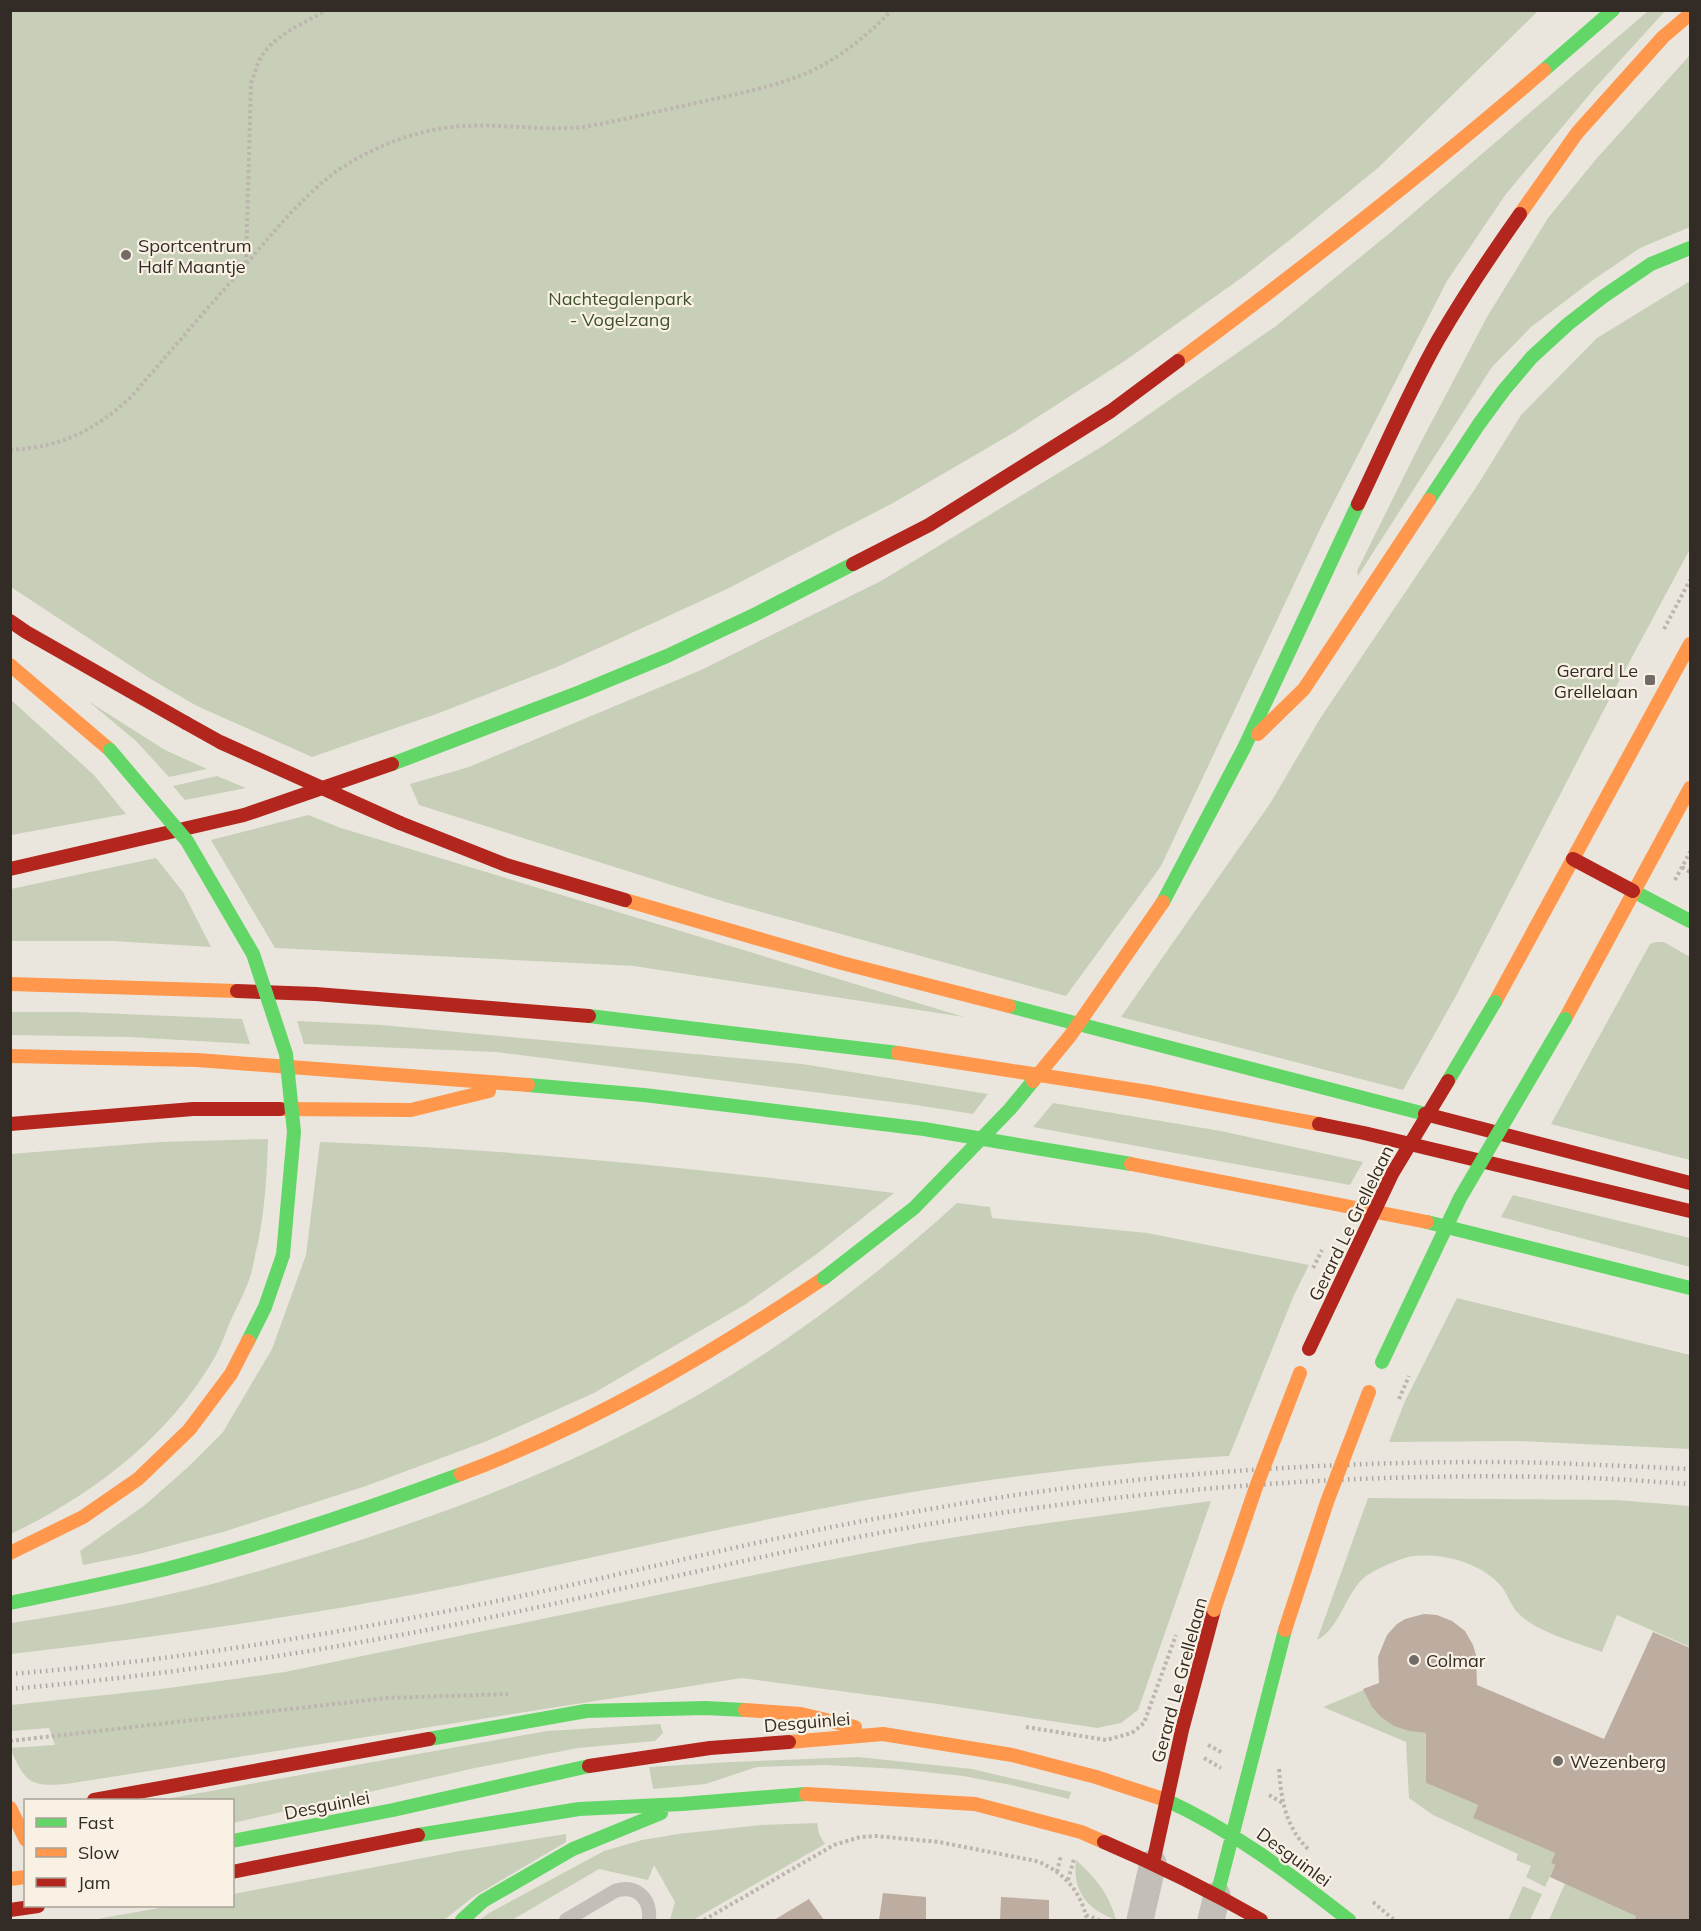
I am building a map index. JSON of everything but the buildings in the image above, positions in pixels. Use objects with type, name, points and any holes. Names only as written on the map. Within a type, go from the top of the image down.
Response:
[{"type":"main road","points":[[10,869],[244,815],[411,757],[667,656],[768,608],[929,525],[1111,411],[1277,288],[1489,117],[1613,10]]},
{"type":"main road","points":[[10,1603],[186,1564],[279,1538],[375,1506],[480,1467],[585,1421],[740,1335],[824,1278],[914,1208],[1010,1109],[1070,1036],[1163,902],[1244,748],[1396,424],[1438,341],[1490,256],[1576,133],[1663,37],[1690,14]]},
{"type":"main road","points":[[1244,748],[1304,689],[1479,424],[1532,357],[1568,324],[1604,296],[1652,264],[1690,248]]},
{"type":"main road","points":[[10,621],[220,742],[400,824],[506,865],[842,963],[1690,1183]]},
{"type":"main road","name":"Gerard Le Grellelaan","points":[[1153,1863],[1182,1730],[1214,1610],[1256,1487],[1309,1349],[1392,1174],[1495,1002],[1690,644]]},
{"type":"main road","points":[[10,665],[110,750],[187,841],[253,954],[286,1054],[294,1132],[283,1255],[265,1307],[231,1374],[189,1430],[138,1479],[83,1517],[10,1553]]},
{"type":"main road","points":[[1214,1908],[1285,1630],[1327,1502],[1375,1377],[1460,1197],[1565,1019],[1690,788]]},
{"type":"main road","points":[[1573,859],[1690,921]]},
{"type":"main road","points":[[10,984],[316,994],[584,1015],[856,1047],[1148,1092],[1364,1133],[1690,1211]]},
{"type":"main road","points":[[10,1056],[197,1060],[517,1084],[644,1095],[924,1129],[1139,1165],[1414,1218],[1690,1288]]},
{"type":"main road","points":[[10,1124],[192,1109],[411,1110],[517,1084]]},
{"type":"main road","points":[[100,1799],[586,1711],[705,1708],[801,1714],[884,1734]]},
{"type":"main road","name":"Desguinlei","points":[[234,1841],[393,1810],[589,1766],[710,1748],[884,1734],[1012,1755],[1096,1777],[1167,1800],[1232,1834],[1289,1873],[1349,1920]]},
{"type":"main road","points":[[234,1872],[453,1828],[579,1809],[810,1794],[944,1801],[975,1804],[1010,1812],[1081,1832],[1153,1863],[1214,1908],[1261,1920]]},
{"type":"main road","points":[[462,1920],[483,1901],[573,1849],[682,1804]]},
{"type":"main road","points":[[15,1813],[24,1835]]},
{"type":"main road","points":[[13,1910],[28,1907]]},
{"type":"street","points":[[1140,1920],[1153,1863]]},
{"type":"lane","points":[[566,1920],[615,1891],[630,1888],[643,1897],[650,1912],[649,1920]]},
{"type":"path","points":[[246,264],[251,83],[260,60],[272,43],[288,31],[326,10]]},
{"type":"path","points":[[10,450],[61,443],[86,431],[112,414],[131,397],[286,217],[333,174],[383,145],[410,135],[459,127],[559,130],[584,128],[767,87],[801,76],[824,64],[877,26],[892,10]]},
{"type":"path","points":[[1655,852],[1690,872]]},
{"type":"path","points":[[1683,867],[1690,852]]},
{"type":"path","points":[[1399,1399],[1409,1376]]},
{"type":"path","points":[[1106,1740],[1132,1733],[1144,1724],[1176,1634]]},
{"type":"path","points":[[1150,1707],[1247,1774],[1284,1804],[1292,1830]]},
{"type":"path","points":[[1144,1724],[1179,1744],[1247,1774],[1280,1785]]},
{"type":"path","points":[[704,1920],[834,1845],[860,1837],[876,1836],[939,1842],[1036,1861],[1050,1867],[1068,1880],[1081,1901],[1086,1918],[1099,1920]]},
{"type":"green space","name":"Nachtegalenpark - Vogelzang","points":[[10,11],[1538,11],[1379,167],[1301,231],[1244,276],[1126,360],[1013,433],[893,503],[727,589],[557,667],[439,713],[312,757],[197,706],[149,678],[11,587]]},
{"type":"green space","points":[[1648,11],[1665,11],[1595,88],[1506,194],[1447,281],[1321,527],[1161,866],[1066,996],[725,902],[419,805],[410,784],[469,767],[701,670],[881,581],[1106,444],[1276,326],[1391,232]]},
{"type":"green space","points":[[1690,55],[1690,227],[1640,248],[1593,280],[1531,327],[1492,367],[1358,576],[1357,571],[1420,444],[1487,317],[1548,218],[1597,158]]},
{"type":"green space","points":[[1690,281],[1690,549],[1457,994],[1403,1090],[1121,1017],[1271,802],[1321,717],[1477,486],[1521,415],[1597,338]]},
{"type":"green space","points":[[10,699],[94,775],[126,814],[11,835]]},
{"type":"green space","points":[[88,701],[165,750],[207,769],[169,777],[136,741]]},
{"type":"green space","points":[[217,776],[246,788],[185,800],[173,786]]},
{"type":"green space","points":[[308,815],[341,828],[964,1017],[634,966],[275,948],[211,840]]},
{"type":"green space","points":[[156,858],[183,892],[211,947],[112,941],[11,941],[11,889]]},
{"type":"green space","points":[[1664,942],[1690,957],[1690,1160],[1551,1124],[1650,944]]},
{"type":"green space","points":[[11,1012],[76,1012],[242,1019],[250,1044],[128,1037],[11,1035]]},
{"type":"green space","points":[[297,1021],[382,1025],[802,1064],[988,1094],[973,1114],[496,1052],[304,1044]]},
{"type":"green space","points":[[1053,1103],[1221,1131],[1363,1162],[1350,1185],[1033,1127]]},
{"type":"green space","points":[[268,1139],[264,1204],[252,1270],[212,1362],[172,1416],[124,1463],[70,1502],[11,1534],[11,1154],[159,1142]]},
{"type":"green space","points":[[320,1142],[608,1161],[894,1193],[818,1253],[746,1304],[594,1393],[487,1441],[366,1486],[223,1532],[139,1554],[83,1565],[80,1551],[145,1505],[223,1432],[272,1349],[306,1255]]},
{"type":"green space","points":[[1513,1195],[1690,1238],[1690,1267],[1501,1217]]},
{"type":"green space","points":[[957,1203],[990,1207],[992,1218],[1147,1233],[1309,1265],[1294,1295],[1229,1456],[1062,1471],[895,1495],[759,1521],[422,1593],[217,1627],[11,1654],[11,1623],[108,1607],[243,1576],[417,1521],[513,1484],[607,1443],[698,1395],[800,1330],[896,1256]]},
{"type":"green space","points":[[1457,1298],[1690,1355],[1690,1449],[1516,1441],[1389,1442],[1405,1401]]},
{"type":"green space","points":[[1368,1498],[1617,1500],[1690,1506],[1690,1647],[1617,1615],[1602,1652],[1558,1636],[1527,1620],[1514,1608],[1502,1587],[1484,1572],[1462,1561],[1426,1555],[1398,1560],[1363,1579],[1332,1626],[1317,1640]]},
{"type":"green space","points":[[1211,1501],[1138,1710],[1121,1723],[1097,1728],[742,1678],[66,1784],[44,1784],[30,1780],[20,1769],[10,1748],[55,1745],[49,1728],[11,1731],[11,1705],[161,1689],[285,1672],[919,1543]]},
{"type":"green space","points":[[1364,1690],[1375,1709],[1388,1722],[1404,1729],[1426,1733],[1426,1783],[1478,1805],[1473,1818],[1555,1853],[1551,1863],[1555,1865],[1545,1887],[1526,1877],[1531,1866],[1516,1860],[1518,1854],[1433,1815],[1409,1798],[1406,1742],[1323,1707]]},
{"type":"green space","points":[[660,1724],[663,1733],[655,1741],[578,1748],[475,1768],[234,1823],[234,1799],[166,1799],[547,1731]]},
{"type":"green space","points":[[858,1757],[972,1769],[1071,1792],[1069,1799],[963,1776],[899,1769],[825,1765],[757,1767],[706,1784],[653,1789],[649,1767]]},
{"type":"green space","points":[[817,1823],[819,1834],[825,1844],[693,1920],[670,1920],[675,1902],[654,1865],[648,1880],[599,1869],[512,1920],[480,1920],[604,1851],[642,1840],[761,1825]]},
{"type":"green space","points":[[566,1834],[566,1842],[473,1897],[444,1920],[91,1920],[165,1907],[234,1907],[234,1894],[460,1851]]},
{"type":"green space","points":[[1076,1860],[1101,1887],[1110,1902],[1116,1920],[1097,1911],[1084,1898],[1077,1881]]},
{"type":"green space","points":[[1570,1872],[1641,1904],[1634,1920],[1549,1920]]},
{"type":"green space","points":[[1523,1886],[1542,1894],[1530,1920],[1508,1920]]},
{"type":"railway","points":[[10,1674],[179,1656],[347,1630],[502,1600],[846,1524],[959,1504],[1089,1485],[1221,1472],[1354,1464],[1486,1462],[1690,1469]]},
{"type":"railway","points":[[10,1689],[179,1670],[347,1645],[522,1611],[839,1541],[967,1518],[1121,1497],[1277,1483],[1432,1477],[1588,1478],[1690,1484]]},
{"type":"traffic: fast","points":[[1544,70],[1613,10]]},
{"type":"traffic: fast","points":[[1429,500],[1479,424],[1532,357],[1568,324],[1604,296],[1651,264],[1690,248]]},
{"type":"traffic: fast","points":[[1163,902],[1244,748],[1358,504]]},
{"type":"traffic: fast","points":[[392,764],[667,656],[758,613],[853,564]]},
{"type":"traffic: fast","points":[[110,750],[187,841],[253,954],[286,1054],[294,1132],[283,1255]]},
{"type":"traffic: fast","points":[[1633,891],[1690,921]]},
{"type":"traffic: fast","points":[[1448,1081],[1495,1002]]},
{"type":"traffic: fast","points":[[1009,1006],[1425,1114]]},
{"type":"traffic: fast","points":[[589,1016],[898,1053]]},
{"type":"traffic: fast","points":[[1382,1362],[1460,1198],[1565,1019]]},
{"type":"traffic: fast","points":[[824,1278],[914,1208],[1010,1109],[1033,1081]]},
{"type":"traffic: fast","points":[[528,1085],[644,1095],[924,1129],[1131,1164]]},
{"type":"traffic: fast","points":[[1427,1222],[1690,1288]]},
{"type":"traffic: fast","points":[[248,1341],[265,1307],[283,1255]]},
{"type":"traffic: fast","points":[[10,1603],[203,1559],[315,1525],[461,1474]]},
{"type":"traffic: fast","points":[[1217,1895],[1285,1630]]},
{"type":"traffic: fast","points":[[429,1739],[586,1711],[705,1708],[745,1710]]},
{"type":"traffic: fast","points":[[234,1841],[393,1810],[589,1766]]},
{"type":"traffic: fast","points":[[418,1835],[579,1809],[682,1804],[806,1794]]},
{"type":"traffic: fast","points":[[1166,1800],[1238,1840],[1283,1870],[1349,1920]]},
{"type":"traffic: fast","points":[[462,1920],[483,1901],[573,1849],[661,1813]]},
{"type":"traffic: slow","points":[[1520,214],[1577,133],[1663,37],[1690,14]]},
{"type":"traffic: slow","points":[[1178,361],[1364,219],[1544,70]]},
{"type":"traffic: slow","points":[[1258,734],[1304,689],[1429,500]]},
{"type":"traffic: slow","points":[[1495,1002],[1690,644]]},
{"type":"traffic: slow","points":[[10,665],[110,750]]},
{"type":"traffic: slow","points":[[1565,1019],[1690,788]]},
{"type":"traffic: slow","points":[[625,900],[842,963],[1009,1006]]},
{"type":"traffic: slow","points":[[1033,1081],[1070,1036],[1163,902]]},
{"type":"traffic: slow","points":[[10,984],[237,991]]},
{"type":"traffic: slow","points":[[898,1053],[1148,1092],[1319,1124]]},
{"type":"traffic: slow","points":[[10,1056],[197,1060],[528,1085]]},
{"type":"traffic: slow","points":[[280,1109],[411,1110],[489,1091]]},
{"type":"traffic: slow","points":[[1131,1164],[1427,1222]]},
{"type":"traffic: slow","points":[[461,1474],[509,1455],[603,1411],[693,1361],[824,1278]]},
{"type":"traffic: slow","points":[[10,1553],[83,1517],[138,1479],[189,1430],[231,1374],[248,1341]]},
{"type":"traffic: slow","points":[[1214,1610],[1256,1487],[1300,1373]]},
{"type":"traffic: slow","points":[[1285,1630],[1327,1502],[1369,1392]]},
{"type":"traffic: slow","points":[[745,1710],[801,1714],[855,1727]]},
{"type":"traffic: slow","points":[[789,1742],[883,1734],[1012,1755],[1096,1777],[1166,1800]]},
{"type":"traffic: slow","points":[[806,1794],[975,1804],[1081,1832],[1104,1842]]},
{"type":"traffic: slow","points":[[10,1808],[24,1836]]},
{"type":"traffic: slow","points":[[10,1879],[24,1877]]},
{"type":"traffic: jam","points":[[1358,504],[1406,401],[1438,340],[1477,276],[1520,214]]},
{"type":"traffic: jam","points":[[853,564],[929,525],[1111,411],[1178,361]]},
{"type":"traffic: jam","points":[[10,621],[186,723]]},
{"type":"traffic: jam","points":[[186,723],[220,742],[400,823]]},
{"type":"traffic: jam","points":[[10,869],[244,815],[392,764]]},
{"type":"traffic: jam","points":[[400,823],[506,865],[625,900]]},
{"type":"traffic: jam","points":[[1573,859],[1633,891]]},
{"type":"traffic: jam","points":[[237,991],[316,994],[589,1016]]},
{"type":"traffic: jam","points":[[1309,1349],[1392,1174],[1448,1081]]},
{"type":"traffic: jam","points":[[10,1124],[193,1109],[280,1109]]},
{"type":"traffic: jam","points":[[1425,1114],[1690,1183]]},
{"type":"traffic: jam","points":[[1319,1124],[1690,1211]]},
{"type":"traffic: jam","points":[[1153,1863],[1182,1730],[1214,1610]]},
{"type":"traffic: jam","points":[[99,1799],[429,1739]]},
{"type":"traffic: jam","points":[[589,1766],[710,1748],[789,1742]]},
{"type":"traffic: jam","points":[[234,1872],[418,1835]]},
{"type":"traffic: jam","points":[[1104,1842],[1184,1879],[1261,1920]]},
{"type":"traffic: jam","points":[[10,1910],[31,1907]]},
{"type":"place","name":"Sportcentrum Half Maantje","points":[[126,255]]},
{"type":"place","name":"Gerard Le Grellelaan","points":[[1650,680]]},
{"type":"place","name":"Colmar","points":[[1414,1660]]},
{"type":"place","name":"Wezenberg","points":[[1558,1761]]}]
